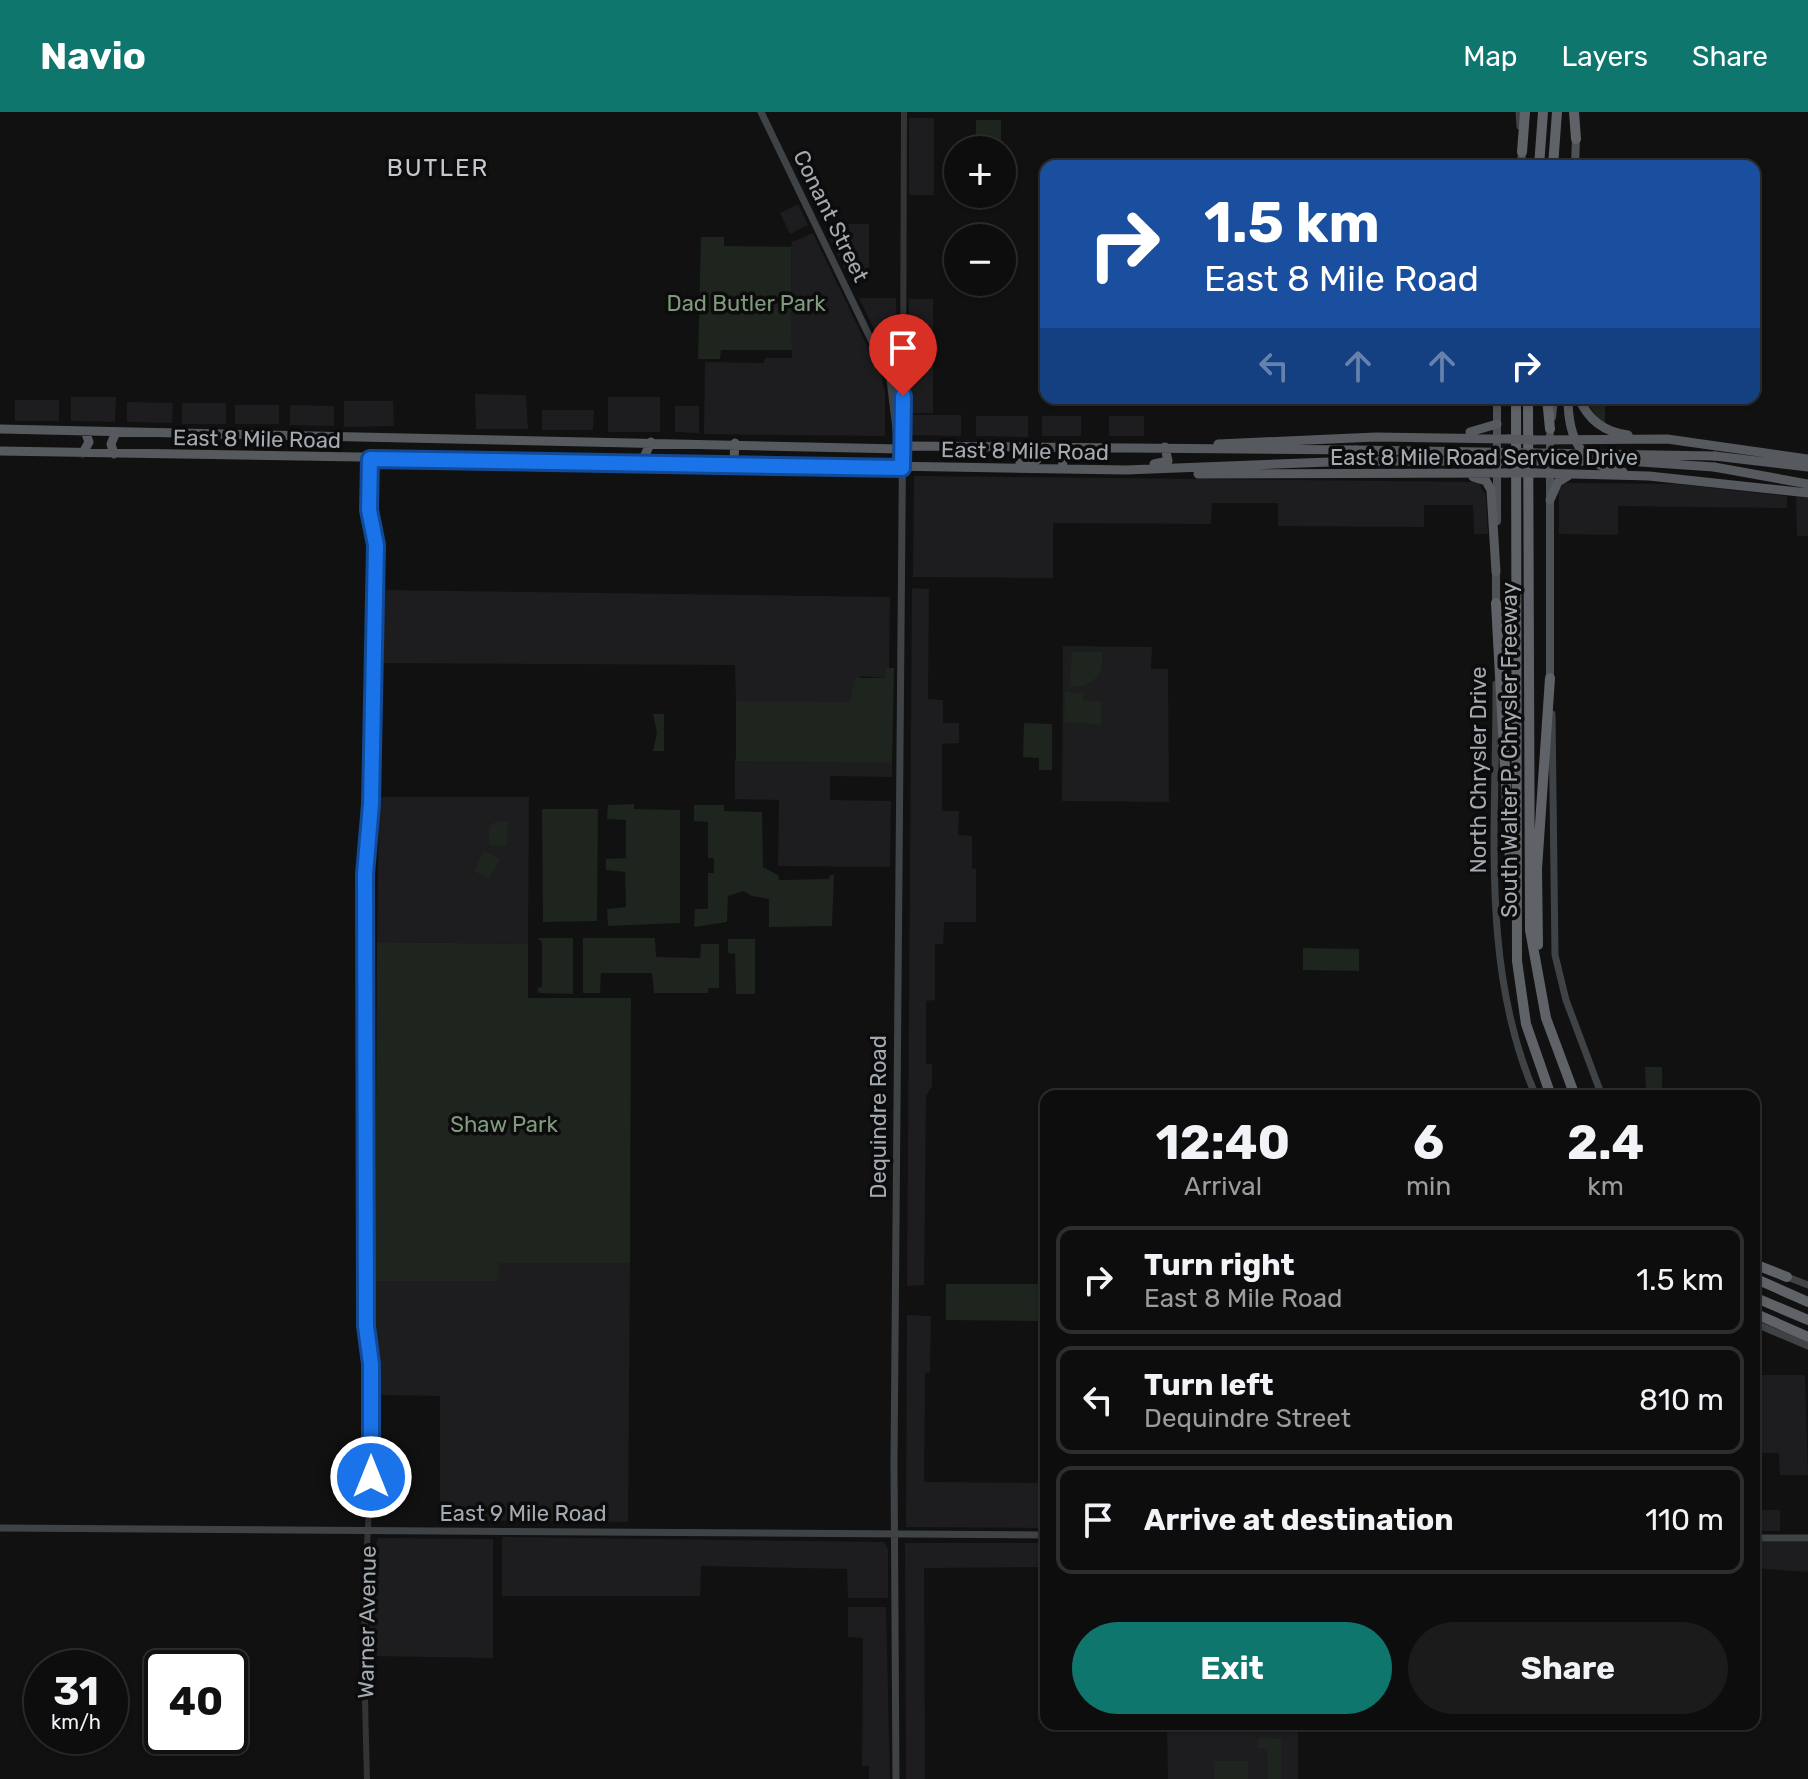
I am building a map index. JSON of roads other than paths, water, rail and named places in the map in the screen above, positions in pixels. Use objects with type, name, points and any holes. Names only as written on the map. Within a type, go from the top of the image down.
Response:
[{"type":"highway","points":[[1522,112],[1522,152]]},
{"type":"highway","points":[[1539,160],[1543,112]]},
{"type":"highway","points":[[1553,160],[1557,112]]},
{"type":"highway","points":[[1576,112],[1576,139]]},
{"type":"highway","points":[[1515,931],[1516,404]]},
{"type":"highway","name":"South Walter P. Chrysler Freeway","points":[[1528,404],[1530,930],[1535,971],[1546,1018],[1573,1090]]},
{"type":"highway","points":[[1548,404],[1550,434]]},
{"type":"highway","points":[[1568,404],[1568,423],[1574,440],[1585,456],[1599,466],[1649,476]]},
{"type":"highway","points":[[1582,404],[1599,426],[1623,435],[1653,438]]},
{"type":"highway","points":[[1430,438],[1480,432],[1497,424]]},
{"type":"highway","name":"East 8 Mile Road","points":[[0,429],[735,443],[902,452],[909,446],[1211,447],[1356,456],[1714,462],[1808,484]]},
{"type":"highway","points":[[83,453],[89,442],[85,431]]},
{"type":"highway","points":[[114,454],[111,444],[116,432]]},
{"type":"highway","name":"East 8 Mile Road Service Drive","points":[[1509,439],[1535,440],[1550,434],[1574,440],[1653,438],[1714,443],[1808,459]]},
{"type":"highway","points":[[345,459],[353,449],[349,436]]},
{"type":"highway","points":[[385,460],[382,446],[389,437]]},
{"type":"highway","name":"East 8 Mile Road","points":[[1211,447],[1220,443],[1509,439]]},
{"type":"highway","points":[[611,463],[617,454],[614,441]]},
{"type":"highway","points":[[650,464],[645,455],[651,442]]},
{"type":"highway","points":[[724,465],[734,459],[735,443]]},
{"type":"highway","points":[[786,466],[771,464],[768,452],[799,445]]},
{"type":"highway","points":[[908,468],[928,462],[1031,463],[1038,456],[1035,447]]},
{"type":"highway","points":[[1063,469],[1061,458],[1065,454],[1108,453],[1125,447]]},
{"type":"highway","points":[[1103,470],[1118,464],[1165,463],[1169,459],[1165,447]]},
{"type":"highway","name":"East 8 Mile Road","points":[[0,451],[1103,470],[1159,470],[1356,456]]},
{"type":"highway","points":[[1714,462],[1808,467]]},
{"type":"highway","name":"East 8 Mile Road Service Drive","points":[[1159,470],[1281,475],[1535,473],[1649,476],[1808,493]]},
{"type":"highway","points":[[1446,473],[1481,478],[1490,488],[1496,572]]},
{"type":"highway","points":[[1550,500],[1558,482],[1571,475]]},
{"type":"highway","points":[[1496,603],[1515,931],[1524,1014],[1549,1090]]},
{"type":"highway","points":[[1535,971],[1537,869],[1550,678]]},
{"type":"highway","points":[[1760,1265],[1787,1277]]},
{"type":"highway","points":[[1760,1281],[1808,1302]]},
{"type":"highway","points":[[1760,1300],[1808,1320]]},
{"type":"highway","points":[[1760,1316],[1808,1337]]},
{"type":"main road","name":"Conant Street","points":[[761,112],[890,379],[902,452]]},
{"type":"main road","points":[[1575,160],[1576,139]]},
{"type":"main road","points":[[1521,160],[1522,152]]},
{"type":"main road","name":"Conant Street","points":[[890,379],[903,392]]},
{"type":"main road","points":[[902,452],[903,392]]},
{"type":"main road","name":"North Chrysler Drive","points":[[1497,404],[1501,473],[1496,572],[1498,943],[1515,1039],[1534,1090]]},
{"type":"main road","points":[[1553,404],[1549,474],[1555,955],[1569,1008],[1600,1090]]},
{"type":"main road","name":"Dequindre Road","points":[[896,1779],[894,1534],[908,468],[902,452]]},
{"type":"main road","points":[[1787,1277],[1808,1285]]},
{"type":"main road","points":[[1760,1326],[1808,1346]]},
{"type":"main road","name":"East 9 Mile Road","points":[[0,1528],[1040,1535]]},
{"type":"main road","points":[[1760,1538],[1808,1538]]},
{"type":"street","points":[[903,392],[904,112]]},
{"type":"street","points":[[890,379],[902,367]]},
{"type":"street","name":"Warner Avenue","points":[[367,1779],[366,1567],[370,1529],[371,1364],[366,1326],[365,883],[371,804],[376,545],[369,510],[370,459]]},
{"type":"district","name":"BUTLER","points":[[438,168]]},
{"type":"park label","name":"Dad Butler Park","points":[[746,303]]},
{"type":"park label","name":"Shaw Park","points":[[504,1124]]}]
